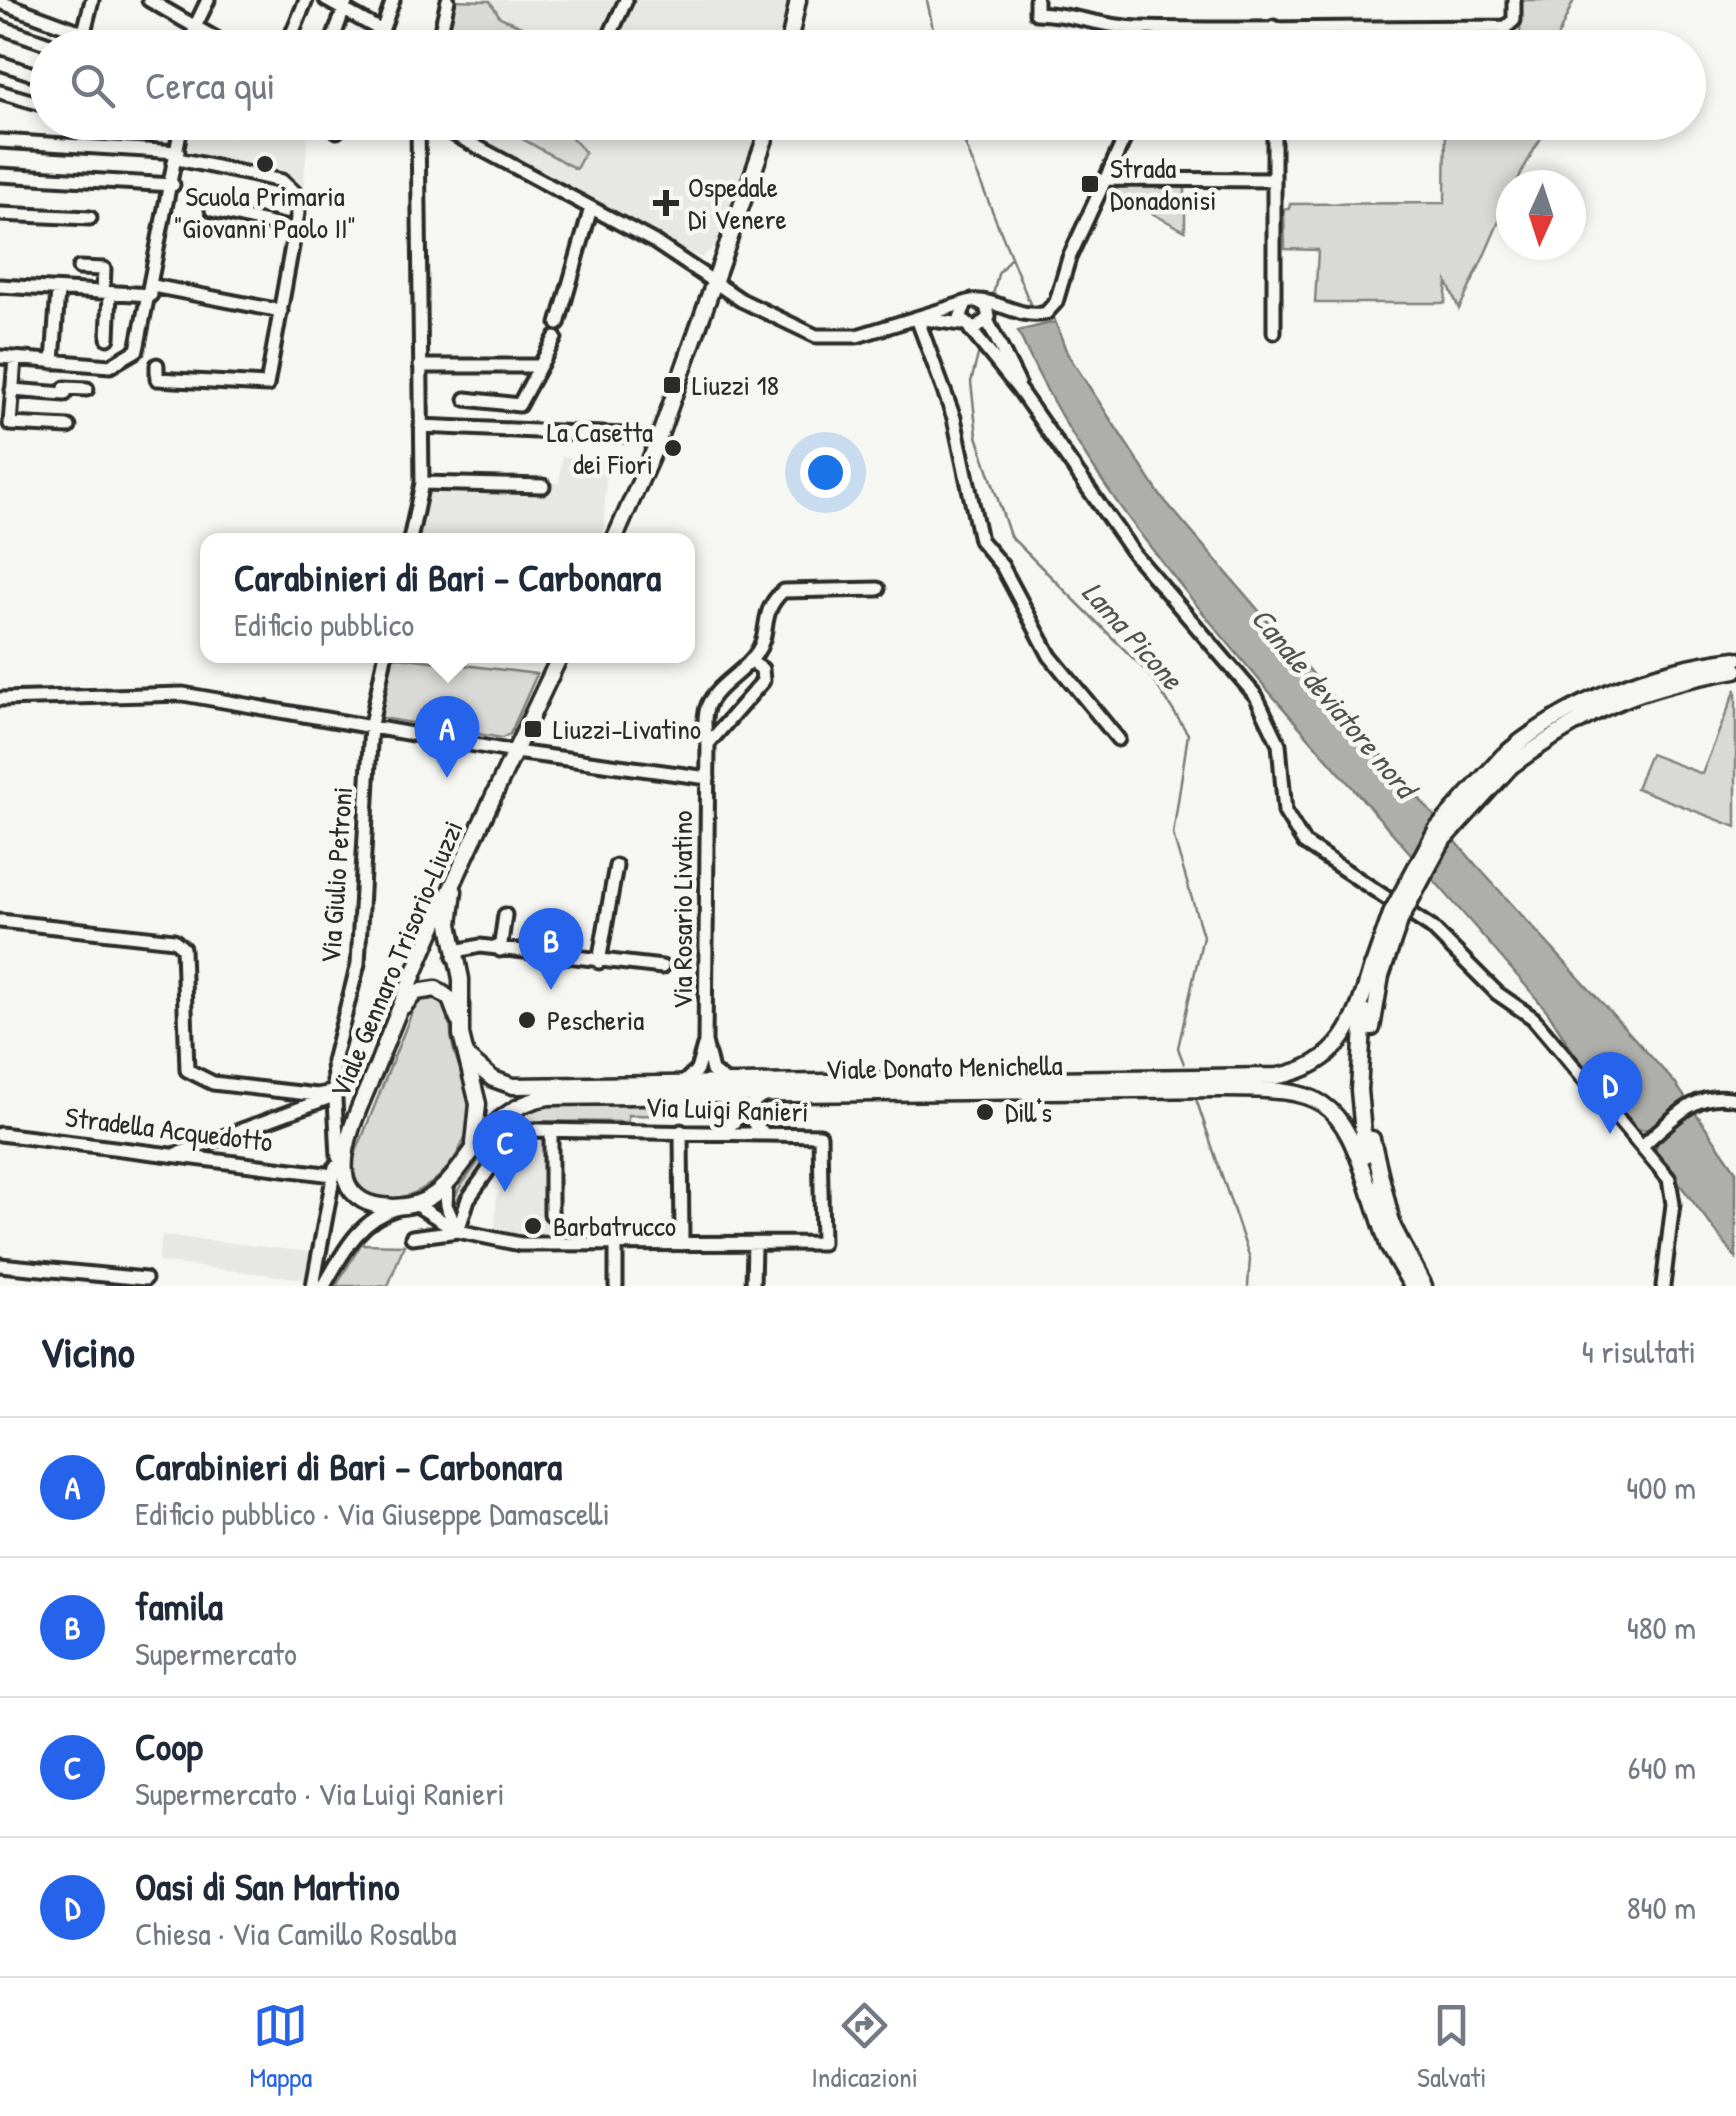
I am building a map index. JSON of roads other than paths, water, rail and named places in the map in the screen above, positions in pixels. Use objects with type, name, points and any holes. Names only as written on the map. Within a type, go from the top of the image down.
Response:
[{"type":"main road","points":[[792,30],[798,0]]},
{"type":"main road","points":[[617,533],[641,483],[765,140]]},
{"type":"main road","points":[[1381,1209],[1370,1124],[1370,1054],[1381,976],[1424,849],[1464,794],[1574,709],[1622,686],[1678,669],[1736,660]]},
{"type":"main road","name":"Viale Gennaro Trisorio-Liuzzi","points":[[359,1114],[455,878],[557,663]]},
{"type":"main road","points":[[1412,1286],[1381,1209],[1371,1195],[1360,1090],[1372,966],[1384,929],[1402,913],[1454,826],[1507,761],[1574,720],[1629,695],[1678,680],[1736,670]]},
{"type":"main road","points":[[455,878],[450,934],[463,1006],[461,1035]]},
{"type":"main road","name":"Viale Donato Menichella","points":[[410,1205],[447,1186],[497,1118],[535,1100],[723,1089],[1278,1082],[1307,1070],[1345,1040],[1372,966]]},
{"type":"main road","points":[[396,1018],[416,992],[436,989],[450,999],[470,1060],[478,1104],[474,1145]]},
{"type":"main road","name":"Viale Donato Menichella","points":[[470,1060],[493,1080],[513,1086],[683,1083],[766,1094],[1013,1086]]},
{"type":"main road","name":"Viale Donato Menichella","points":[[1278,1082],[1308,1095],[1338,1116],[1356,1144],[1371,1195]]},
{"type":"main road","points":[[359,1114],[346,1155],[346,1180],[369,1204],[410,1205]]},
{"type":"main road","points":[[1398,1251],[1424,1286]]},
{"type":"street","points":[[85,30],[92,0]]},
{"type":"street","points":[[149,0],[190,30]]},
{"type":"street","points":[[199,30],[208,0]]},
{"type":"street","points":[[294,30],[306,0]]},
{"type":"street","points":[[326,0],[345,5],[381,30]]},
{"type":"street","points":[[382,30],[393,0]]},
{"type":"street","points":[[440,30],[448,0]]},
{"type":"street","points":[[612,30],[626,0]]},
{"type":"street","points":[[1036,0],[1036,13],[1078,14],[1090,24],[1138,28],[1506,27],[1514,20],[1514,0]]},
{"type":"street","points":[[0,2],[76,30]]},
{"type":"street","points":[[336,30],[345,5]]},
{"type":"street","points":[[0,27],[30,37]]},
{"type":"street","points":[[0,64],[30,73]]},
{"type":"street","points":[[0,92],[30,101]]},
{"type":"street","points":[[0,357],[110,366],[126,360],[142,338],[180,140]]},
{"type":"street","points":[[411,533],[422,483],[418,140]]},
{"type":"street","points":[[464,140],[591,208],[714,280],[740,300],[816,336],[857,336],[971,302],[992,300],[1010,310],[1035,316],[1046,313],[1056,302],[1069,258],[1124,140]]},
{"type":"street","points":[[1274,140],[1274,332]]},
{"type":"street","points":[[0,141],[178,156],[285,182],[296,196],[296,230],[267,385],[157,378],[157,365]]},
{"type":"street","points":[[0,176],[173,185]]},
{"type":"street","points":[[1106,179],[1274,180]]},
{"type":"street","points":[[558,324],[591,208]]},
{"type":"street","points":[[212,210],[296,230]]},
{"type":"street","points":[[0,214],[90,218]]},
{"type":"street","points":[[80,268],[104,269],[108,338]]},
{"type":"street","points":[[0,286],[106,292],[152,290],[281,310]]},
{"type":"street","points":[[54,362],[58,290]]},
{"type":"street","points":[[971,302],[986,306],[1020,391]]},
{"type":"street","points":[[971,302],[960,313],[966,326],[1020,391],[1134,554],[1256,696],[1279,744],[1285,812],[1304,842],[1446,940],[1496,992],[1532,1018],[1647,1141],[1672,1192],[1663,1286]]},
{"type":"street","points":[[917,318],[981,329],[989,319],[1010,310]]},
{"type":"street","points":[[917,318],[951,406],[980,540],[1002,566],[1050,656],[1118,739]]},
{"type":"street","points":[[466,399],[519,405],[555,338]]},
{"type":"street","points":[[15,358],[10,424],[68,427]]},
{"type":"street","points":[[420,366],[540,366]]},
{"type":"street","points":[[12,390],[64,394],[65,388],[86,389]]},
{"type":"street","points":[[421,426],[625,435]]},
{"type":"street","points":[[422,483],[543,486]]},
{"type":"street","name":"Via Rosario Livatino","points":[[706,1042],[705,712],[710,701],[750,661],[763,640],[765,611],[782,591],[878,589]]},
{"type":"street","points":[[708,744],[765,675],[763,640]]},
{"type":"street","points":[[750,661],[765,675]]},
{"type":"street","name":"Via Giulio Petroni","points":[[338,1156],[333,1061],[358,964],[371,725],[384,663]]},
{"type":"street","name":"Via Rosario Livatino","points":[[0,698],[182,694],[514,752],[708,778]]},
{"type":"street","points":[[599,962],[616,866]]},
{"type":"street","points":[[500,950],[505,915]]},
{"type":"street","points":[[0,920],[174,940],[183,948],[187,1070],[212,1083],[332,1094]]},
{"type":"street","points":[[450,934],[471,946],[662,967]]},
{"type":"street","points":[[454,957],[471,946]]},
{"type":"street","points":[[683,1083],[698,1070],[706,1042]]},
{"type":"street","points":[[706,1042],[712,1070],[736,1110],[730,1127],[719,1131]]},
{"type":"street","points":[[173,1155],[332,1094]]},
{"type":"street","points":[[762,1131],[753,1123],[750,1111],[756,1100],[766,1094]]},
{"type":"street","points":[[1647,1141],[1692,1102],[1712,1096],[1736,1099]]},
{"type":"street","name":"Viale Gennaro Trisorio-Liuzzi","points":[[333,1174],[359,1114]]},
{"type":"street","name":"Via Luigi Ranieri","points":[[412,1238],[458,1231],[520,1244],[822,1243],[820,1135],[536,1130],[514,1134],[468,1199],[458,1231]]},
{"type":"street","points":[[550,1131],[552,1214]]},
{"type":"street","points":[[682,1131],[682,1244]]},
{"type":"street","name":"Stradella Acquedotto","points":[[0,1134],[333,1174]]},
{"type":"street","points":[[313,1286],[333,1174]]},
{"type":"street","points":[[447,1186],[446,1205],[458,1231]]},
{"type":"street","points":[[410,1205],[458,1231]]},
{"type":"street","name":"Viale Donato Menichella","points":[[324,1286],[341,1255],[370,1222],[410,1205]]},
{"type":"street","points":[[322,1234],[329,1257],[341,1255]]},
{"type":"street","points":[[753,1286],[754,1244]]},
{"type":"street","points":[[616,1245],[616,1286]]},
{"type":"street","points":[[0,1265],[145,1279]]},
{"type":"water","points":[[1046,297],[1067,353],[1160,495],[1476,865],[1675,1083],[1736,1171],[1736,1258],[1655,1152],[1658,1139],[1648,1129],[1635,1130],[1580,1063],[1548,1012],[1244,662],[1119,504],[1064,421],[1018,331],[1055,322]]},
{"type":"waterway","points":[[927,0],[933,30]]},
{"type":"waterway","name":"Canale deviatore nord","points":[[963,140],[1033,311]]},
{"type":"waterway","name":"Lama Picone","points":[[992,299],[998,274],[1011,257]]},
{"type":"waterway","name":"Lama Picone","points":[[979,351],[971,382],[977,436],[1010,536],[1151,676],[1188,734],[1173,835],[1203,936],[1178,1048],[1184,1064]]},
{"type":"waterway","name":"Lama Picone","points":[[1196,1099],[1250,1259],[1248,1286]]},
{"type":"place","name":"Scuola Primaria \"Giovanni Paolo II\"","points":[[265,164]]},
{"type":"place","name":"Strada Donadonisi","points":[[1090,184]]},
{"type":"place","name":"Ospedale Di Venere","points":[[666,203]]},
{"type":"place","name":"Liuzzi 18","points":[[672,385]]},
{"type":"place","name":"La Casetta dei Fiori","points":[[673,448]]},
{"type":"place","name":"Liuzzi-Livatino","points":[[533,729]]},
{"type":"place","name":"Carabinieri di Bari - Carbonara","points":[[447,778]]},
{"type":"place","name":"famila","points":[[551,990]]},
{"type":"place","name":"Pescheria","points":[[527,1020]]},
{"type":"place","name":"Dill's","points":[[985,1112]]},
{"type":"place","name":"Oasi di San Martino","points":[[1610,1134]]},
{"type":"place","name":"Coop","points":[[505,1192]]},
{"type":"place","name":"Barbatrucco","points":[[533,1226]]}]
